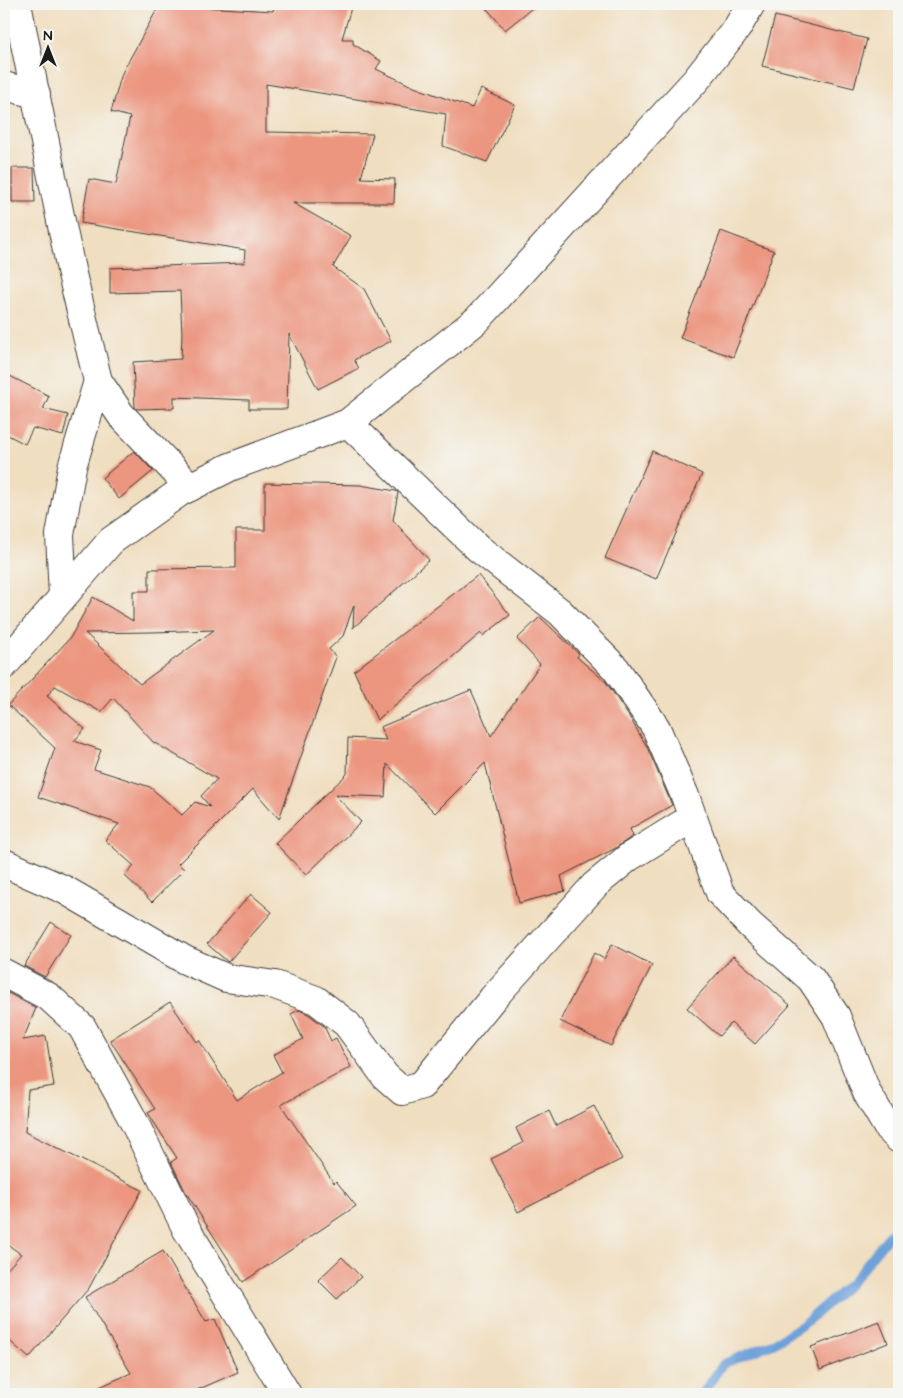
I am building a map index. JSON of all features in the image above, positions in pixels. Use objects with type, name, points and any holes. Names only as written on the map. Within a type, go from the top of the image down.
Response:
[{"type":"street","points":[[17,4],[71,270],[98,381],[121,415],[190,487]]},
{"type":"street","points":[[4,665],[111,542],[180,492],[230,467],[348,422],[477,320],[696,80],[737,28],[751,4]]},
{"type":"street","points":[[4,86],[36,94]]},
{"type":"street","points":[[64,596],[60,535],[72,467],[98,381]]},
{"type":"street","points":[[348,422],[478,548],[560,612],[616,669],[656,728],[685,796],[720,894],[750,925],[812,979],[836,1016],[867,1093],[888,1128],[899,1140]]},
{"type":"street","points":[[4,863],[65,890],[185,960],[226,978],[275,985],[316,1000],[346,1024],[385,1076],[402,1091],[422,1085],[492,998],[595,885],[629,857],[692,818]]},
{"type":"street","points":[[4,974],[49,997],[82,1026],[131,1116],[187,1230],[288,1394]]},
{"type":"building","points":[[160,4],[202,4],[202,7],[273,11],[275,4],[352,4],[342,39],[353,39],[353,44],[381,61],[376,69],[414,87],[472,108],[481,89],[515,105],[487,162],[443,146],[446,114],[266,84],[266,132],[373,134],[361,178],[395,179],[394,203],[293,203],[351,236],[333,267],[364,289],[391,341],[354,360],[359,368],[318,389],[289,334],[287,409],[249,409],[249,400],[174,397],[174,408],[137,409],[135,407],[133,362],[181,359],[180,291],[110,293],[110,268],[244,263],[245,250],[81,223],[89,179],[116,184],[130,117],[111,112],[122,73]]},
{"type":"building","points":[[483,4],[537,4],[505,30]]},
{"type":"building","points":[[775,16],[867,39],[854,88],[762,66]]},
{"type":"building","points":[[12,168],[34,168],[35,202],[12,202]]},
{"type":"building","points":[[721,231],[774,251],[733,357],[680,338]]},
{"type":"building","points":[[4,373],[49,396],[43,409],[68,415],[63,436],[33,428],[25,444],[4,433]]},
{"type":"building","points":[[134,451],[153,471],[119,499],[102,478]]},
{"type":"building","points":[[652,451],[702,474],[656,579],[605,558]]},
{"type":"building","points":[[265,483],[360,485],[396,491],[398,493],[393,520],[429,560],[353,628],[354,605],[343,636],[329,649],[336,657],[279,819],[253,789],[178,864],[184,869],[152,902],[125,876],[134,866],[105,840],[119,824],[38,797],[55,748],[8,705],[70,638],[93,597],[133,621],[133,591],[149,591],[149,569],[236,568],[236,530],[265,530]],"holes":[[[214,630],[140,684],[85,633],[152,632]],[[55,686],[101,712],[113,698],[153,742],[217,779],[201,796],[210,807],[195,802],[182,815],[150,787],[94,769],[101,750],[74,741],[85,729],[47,696]]]},
{"type":"building","points":[[478,575],[510,615],[483,636],[481,633],[377,720],[354,671]]},
{"type":"building","points":[[540,617],[579,654],[577,657],[606,682],[647,747],[672,805],[630,829],[633,836],[614,849],[561,876],[565,891],[519,903],[485,763],[435,813],[387,764],[385,797],[335,795],[361,822],[306,875],[275,843],[347,774],[348,738],[386,740],[380,727],[471,690],[491,736],[540,664],[517,639]]},
{"type":"building","points":[[251,894],[272,912],[228,962],[207,944]]},
{"type":"building","points":[[51,922],[71,935],[45,977],[24,966]]},
{"type":"building","points":[[612,944],[652,965],[611,1046],[560,1021],[594,953],[604,959]]},
{"type":"building","points":[[733,956],[790,1005],[755,1044],[731,1023],[719,1036],[687,1008]]},
{"type":"building","points":[[8,993],[36,1008],[23,1040],[46,1036],[54,1086],[28,1090],[25,1132],[142,1190],[89,1288],[29,1358],[4,1336],[4,1273],[21,1254],[4,1242],[4,995],[6,996]]},
{"type":"building","points":[[170,1002],[197,1042],[199,1040],[237,1100],[282,1072],[273,1055],[303,1039],[291,1014],[299,1010],[324,1026],[331,1041],[336,1038],[351,1067],[281,1105],[334,1183],[336,1181],[356,1206],[243,1282],[185,1191],[171,1162],[177,1158],[148,1113],[155,1109],[110,1040]]},
{"type":"building","points":[[594,1106],[622,1159],[518,1212],[491,1159],[523,1143],[516,1128],[549,1111],[556,1126]]},
{"type":"building","points":[[163,1251],[206,1322],[215,1319],[238,1372],[188,1394],[84,1394],[131,1373],[85,1297]]},
{"type":"building","points":[[342,1257],[361,1277],[337,1299],[318,1280]]},
{"type":"building","points":[[879,1321],[888,1343],[820,1370],[811,1347]]},
{"type":"waterway","points":[[702,1394],[723,1364],[774,1343],[804,1324],[851,1283],[899,1223]]}]
